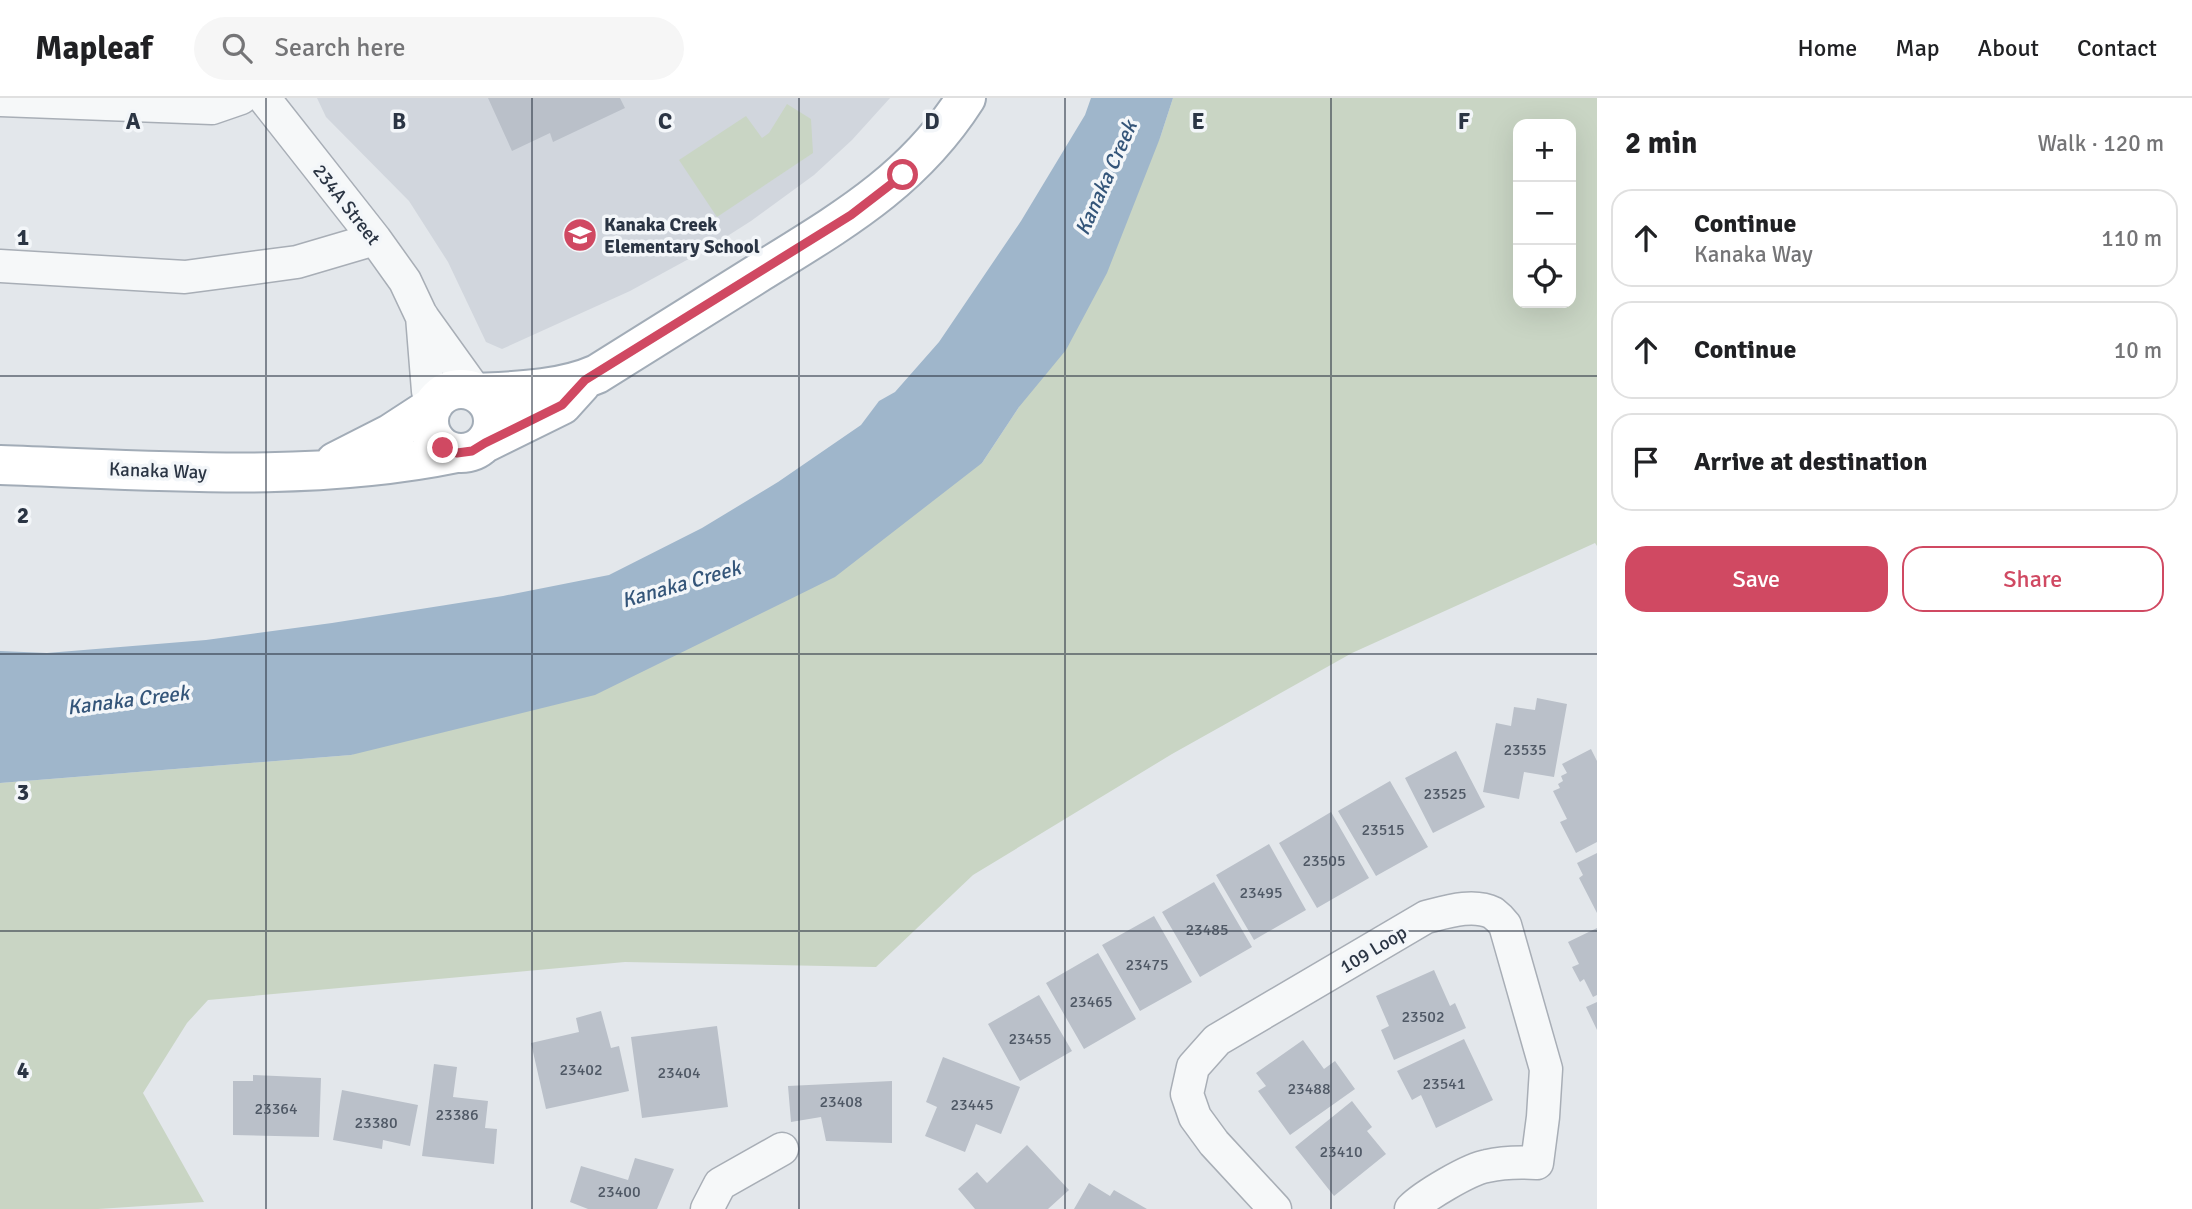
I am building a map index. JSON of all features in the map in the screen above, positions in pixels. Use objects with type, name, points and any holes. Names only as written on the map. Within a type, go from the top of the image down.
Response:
[{"type":"main road","name":"Kanaka Way","points":[[0,465],[234,473],[316,471],[409,463],[471,448],[562,405],[585,380],[851,215],[903,175],[950,123],[966,98]]},
{"type":"main road","name":"Kanaka Way","points":[[477,393],[525,390],[585,380]]},
{"type":"main road","points":[[464,389],[477,393],[490,407],[492,430],[471,448],[443,448],[429,429],[433,406],[450,391],[464,389]]},
{"type":"main road","name":"Kanaka Way","points":[[316,471],[390,434],[433,406]]},
{"type":"street","points":[[0,100],[212,108],[241,98]]},
{"type":"street","name":"234A Street","points":[[264,98],[375,239],[405,281],[421,315],[477,393]]},
{"type":"street","points":[[0,266],[185,277],[297,262],[375,239]]},
{"type":"street","name":"234A Street","points":[[421,315],[428,391],[433,406]]},
{"type":"street","name":"109 Loop","points":[[1275,1209],[1214,1143],[1195,1117],[1187,1094],[1193,1067],[1217,1040],[1426,917],[1472,909],[1492,913],[1506,925],[1546,1069],[1543,1171],[1512,1162],[1483,1166],[1421,1199],[1411,1209]]},
{"type":"street","points":[[707,1209],[720,1184],[782,1149]]},
{"type":"shaded area","name":"Kanaka Creek Elementary School","points":[[317,98],[890,98],[852,140],[814,175],[751,221],[707,249],[630,291],[502,349],[486,342],[448,262],[409,201],[326,117]]},
{"type":"green space","points":[[1173,98],[1597,98],[1597,546],[1595,543],[1352,653],[1172,754],[973,875],[876,967],[625,962],[208,1000],[187,1023],[143,1093],[204,1202],[98,1209],[0,1209],[0,783],[351,755],[982,463],[1019,407],[1160,138]]},
{"type":"green space","points":[[787,104],[811,119],[813,153],[717,217],[679,160],[746,116],[762,138],[769,133]]},
{"type":"water","name":"Kanaka Creek","points":[[1091,98],[1173,98],[1107,273],[1066,350],[1019,407],[982,463],[835,577],[595,695],[351,755],[0,783],[0,651],[47,653],[206,640],[503,596],[609,575],[702,528],[778,482],[861,425],[879,401],[895,392],[939,342],[1021,221],[1085,115]]},
{"type":"building","points":[[488,98],[620,98],[625,108],[553,142],[550,133],[512,151]]},
{"type":"building","points":[[1537,698],[1567,704],[1554,777],[1524,772],[1519,799],[1483,792],[1496,723],[1511,726],[1514,707],[1535,710]]},
{"type":"building","points":[[1591,749],[1597,761],[1597,842],[1576,853],[1560,822],[1567,819],[1553,791],[1560,788],[1558,784],[1563,781],[1561,776],[1567,773],[1562,764]]},
{"type":"building","points":[[1456,751],[1485,807],[1433,833],[1405,778]]},
{"type":"building","points":[[1390,781],[1428,847],[1376,876],[1338,811]]},
{"type":"building","points":[[1331,812],[1369,878],[1317,908],[1279,843]]},
{"type":"building","points":[[1269,844],[1306,910],[1254,940],[1216,875]]},
{"type":"building","points":[[1597,853],[1597,913],[1579,878],[1583,875],[1577,863]]},
{"type":"building","points":[[1214,882],[1252,947],[1200,977],[1162,912]]},
{"type":"building","points":[[1154,916],[1192,982],[1140,1011],[1102,945]]},
{"type":"building","points":[[1597,928],[1597,995],[1593,997],[1584,979],[1580,982],[1572,967],[1579,964],[1568,942]]},
{"type":"building","points":[[1098,953],[1136,1019],[1084,1049],[1046,983]]},
{"type":"building","points":[[1434,970],[1450,1006],[1455,1003],[1466,1028],[1394,1060],[1381,1030],[1389,1026],[1376,996]]},
{"type":"building","points":[[1039,995],[1072,1051],[1020,1081],[988,1024]]},
{"type":"building","points":[[1597,1002],[1597,1030],[1586,1007]]},
{"type":"building","points":[[601,1011],[611,1048],[619,1046],[629,1091],[546,1109],[531,1043],[579,1032],[576,1018]]},
{"type":"building","points":[[717,1026],[728,1107],[642,1118],[631,1037]]},
{"type":"building","points":[[1464,1039],[1493,1100],[1436,1128],[1421,1095],[1412,1100],[1397,1071]]},
{"type":"building","points":[[1303,1040],[1324,1069],[1335,1061],[1355,1089],[1290,1135],[1258,1091],[1266,1086],[1256,1073]]},
{"type":"building","points":[[943,1057],[1020,1087],[1001,1134],[976,1124],[965,1152],[925,1136],[937,1107],[926,1102]]},
{"type":"building","points":[[434,1064],[457,1067],[453,1097],[488,1101],[485,1128],[497,1129],[494,1164],[422,1156]]},
{"type":"building","points":[[253,1075],[321,1078],[319,1137],[233,1135],[233,1081],[253,1081]]},
{"type":"building","points":[[892,1081],[892,1143],[826,1141],[821,1117],[791,1122],[788,1086]]},
{"type":"building","points":[[342,1090],[418,1105],[410,1146],[383,1140],[382,1149],[333,1140]]},
{"type":"building","points":[[1352,1101],[1372,1127],[1367,1131],[1386,1154],[1334,1196],[1295,1147]]},
{"type":"building","points":[[1027,1145],[1069,1190],[1048,1209],[975,1209],[958,1189],[977,1172],[987,1183]]},
{"type":"building","points":[[635,1158],[674,1169],[657,1209],[588,1209],[570,1202],[581,1166],[628,1180]]},
{"type":"building","points":[[1089,1183],[1110,1196],[1114,1190],[1147,1209],[1074,1209]]},
{"type":"place","name":"Kanaka Creek Elementary School","points":[[580,235]]},
{"type":"route","points":[[443,448],[457,453],[472,451],[562,405],[585,380],[851,215],[903,175]]}]
